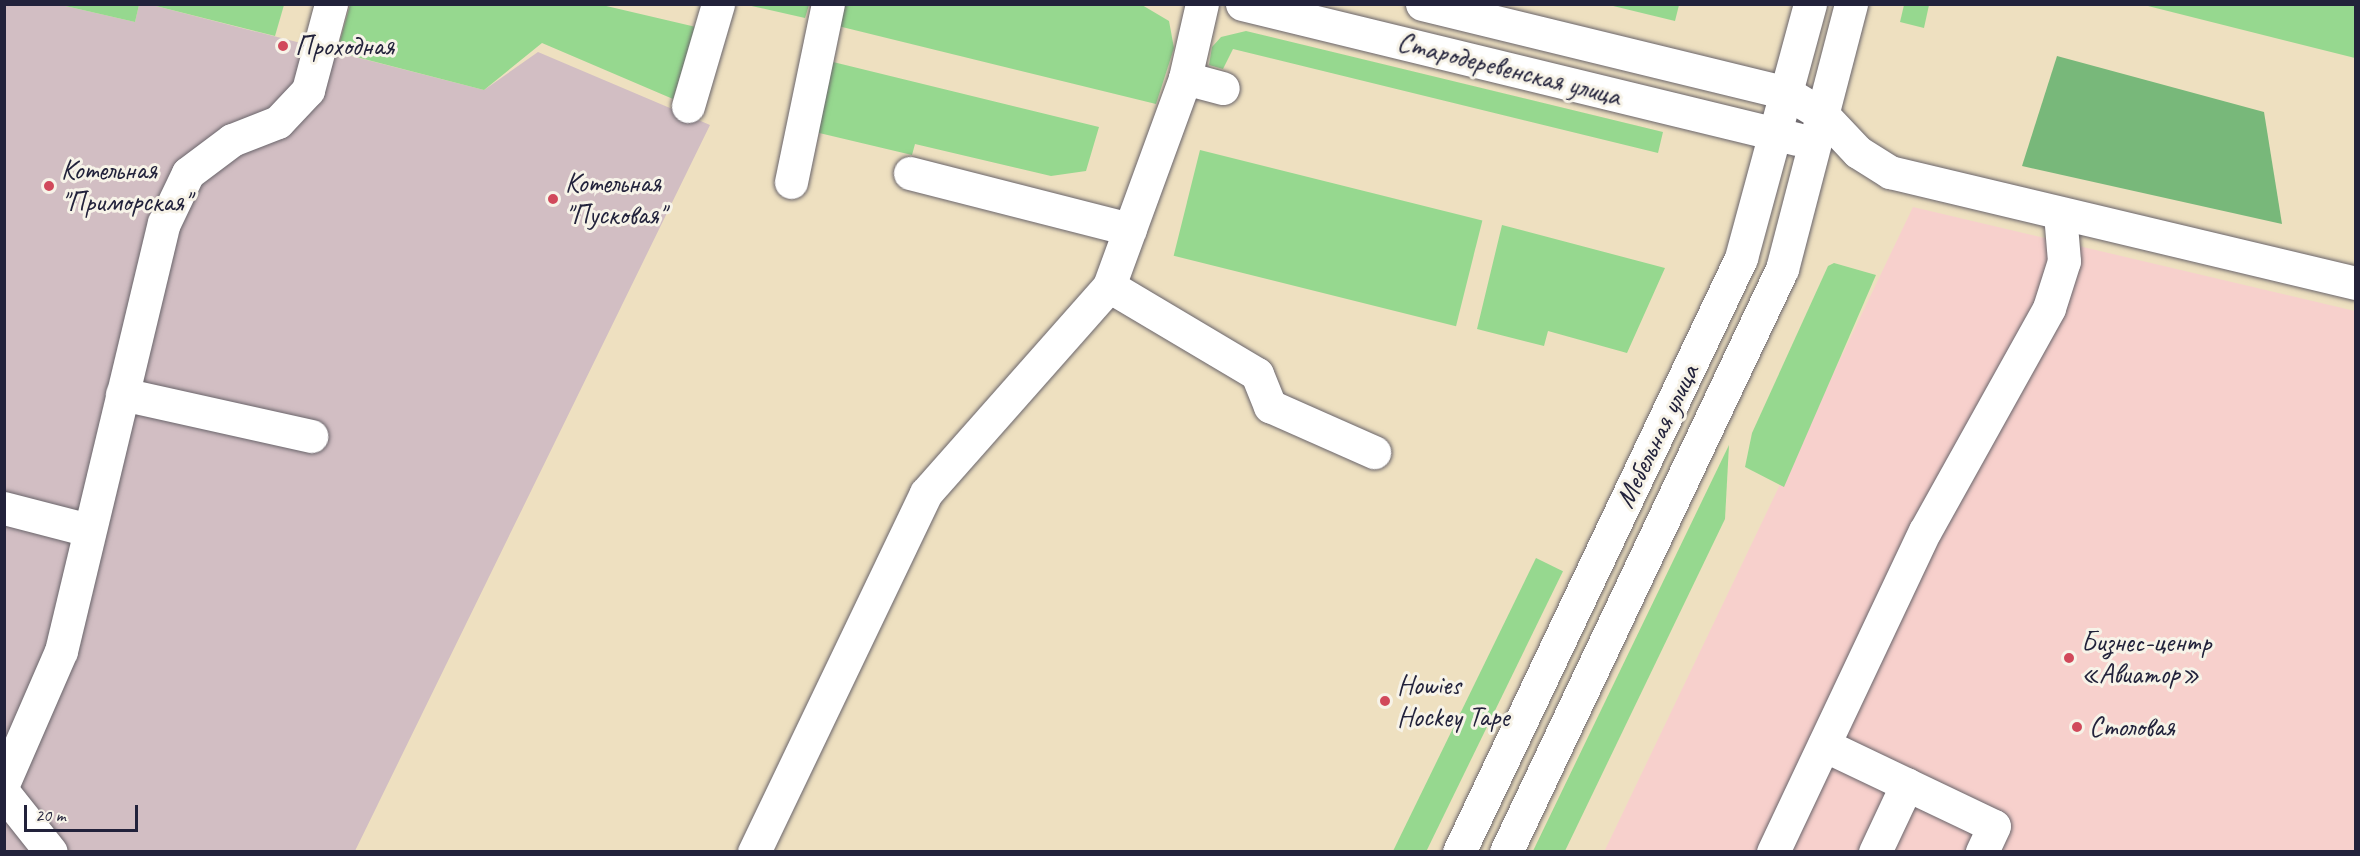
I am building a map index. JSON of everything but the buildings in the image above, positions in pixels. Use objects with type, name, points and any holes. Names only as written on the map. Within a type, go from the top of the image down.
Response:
[{"type":"street","points":[[4,782],[60,651],[164,223],[188,173],[232,140],[278,122],[308,90],[331,4]]},
{"type":"street","points":[[688,106],[718,4]]},
{"type":"street","points":[[791,182],[828,4]]},
{"type":"street","points":[[754,852],[926,493],[1109,286],[1185,78],[1203,4]]},
{"type":"street","name":"Стародеревенская улица","points":[[1242,4],[1776,134],[1820,130]]},
{"type":"street","name":"Стародеревенская улица","points":[[1422,4],[1787,93],[1820,130],[1890,172],[2355,283]]},
{"type":"street","name":"Мебельная улица","points":[[1459,852],[1729,287],[1753,224],[1810,4]]},
{"type":"street","name":"Мебельная улица","points":[[1506,852],[1767,305],[1820,130],[1851,4]]},
{"type":"street","points":[[1185,78],[1223,88]]},
{"type":"street","points":[[910,174],[1130,229]]},
{"type":"street","points":[[1773,852],[1925,531],[2049,308],[2064,261],[2060,213]]},
{"type":"street","points":[[1109,286],[1257,374],[1270,406],[1374,452]]},
{"type":"street","points":[[122,394],[311,436]]},
{"type":"street","points":[[4,508],[88,530]]},
{"type":"street","points":[[1824,745],[1994,826],[1982,852]]},
{"type":"street","points":[[1875,852],[1907,784]]},
{"type":"street","points":[[4,793],[51,852]]},
{"type":"shaded area","points":[[5,5],[61,5],[135,22],[139,5],[152,5],[484,90],[538,52],[710,125],[355,851],[5,852]]},
{"type":"shaded area","name":"Бизнес-центр «Авиатор»","points":[[1913,207],[2355,311],[2355,851],[1604,852]]},
{"type":"green space","points":[[139,4],[135,22],[61,5]]},
{"type":"green space","points":[[284,4],[275,36],[152,5]]},
{"type":"green space","points":[[350,5],[602,5],[696,27],[673,99],[542,43],[484,90],[337,52]]},
{"type":"green space","points":[[747,5],[809,5],[805,18]]},
{"type":"green space","points":[[843,5],[1142,5],[1169,21],[1174,48],[1156,104],[838,26]]},
{"type":"green space","points":[[1609,5],[1679,5],[1675,21]]},
{"type":"green space","points":[[1904,5],[1929,5],[1924,28],[1900,22]]},
{"type":"green space","points":[[2144,5],[2355,5],[2355,58]]},
{"type":"green space","points":[[1246,31],[1663,132],[1658,153],[1233,49],[1223,69],[1209,65],[1212,47],[1221,37]]},
{"type":"green space","points":[[2057,56],[2264,112],[2282,224],[2022,166]]},
{"type":"green space","points":[[829,61],[1099,127],[1086,171],[1051,176],[915,144],[912,155],[815,132]]},
{"type":"green space","points":[[1200,150],[1482,220],[1456,326],[1174,256]]},
{"type":"green space","points":[[1502,225],[1665,268],[1627,353],[1548,331],[1544,346],[1477,329]]},
{"type":"green space","points":[[1834,263],[1876,275],[1784,487],[1745,467],[1752,433],[1828,266]]},
{"type":"green space","points":[[1729,445],[1725,519],[1565,851],[1533,851]]},
{"type":"green space","points":[[1536,558],[1563,571],[1426,852],[1394,850]]},
{"type":"place","name":"Проходная","points":[[283,46]]},
{"type":"place","name":"Котельная \"Приморская\"","points":[[49,186]]},
{"type":"place","name":"Котельная \"Пусковая\"","points":[[553,199]]},
{"type":"place","name":"Бизнес-центр «Авиатор»","points":[[2069,658]]},
{"type":"place","name":"Howies Hockey Tape","points":[[1385,701]]},
{"type":"place","name":"Столовая","points":[[2077,727]]}]
